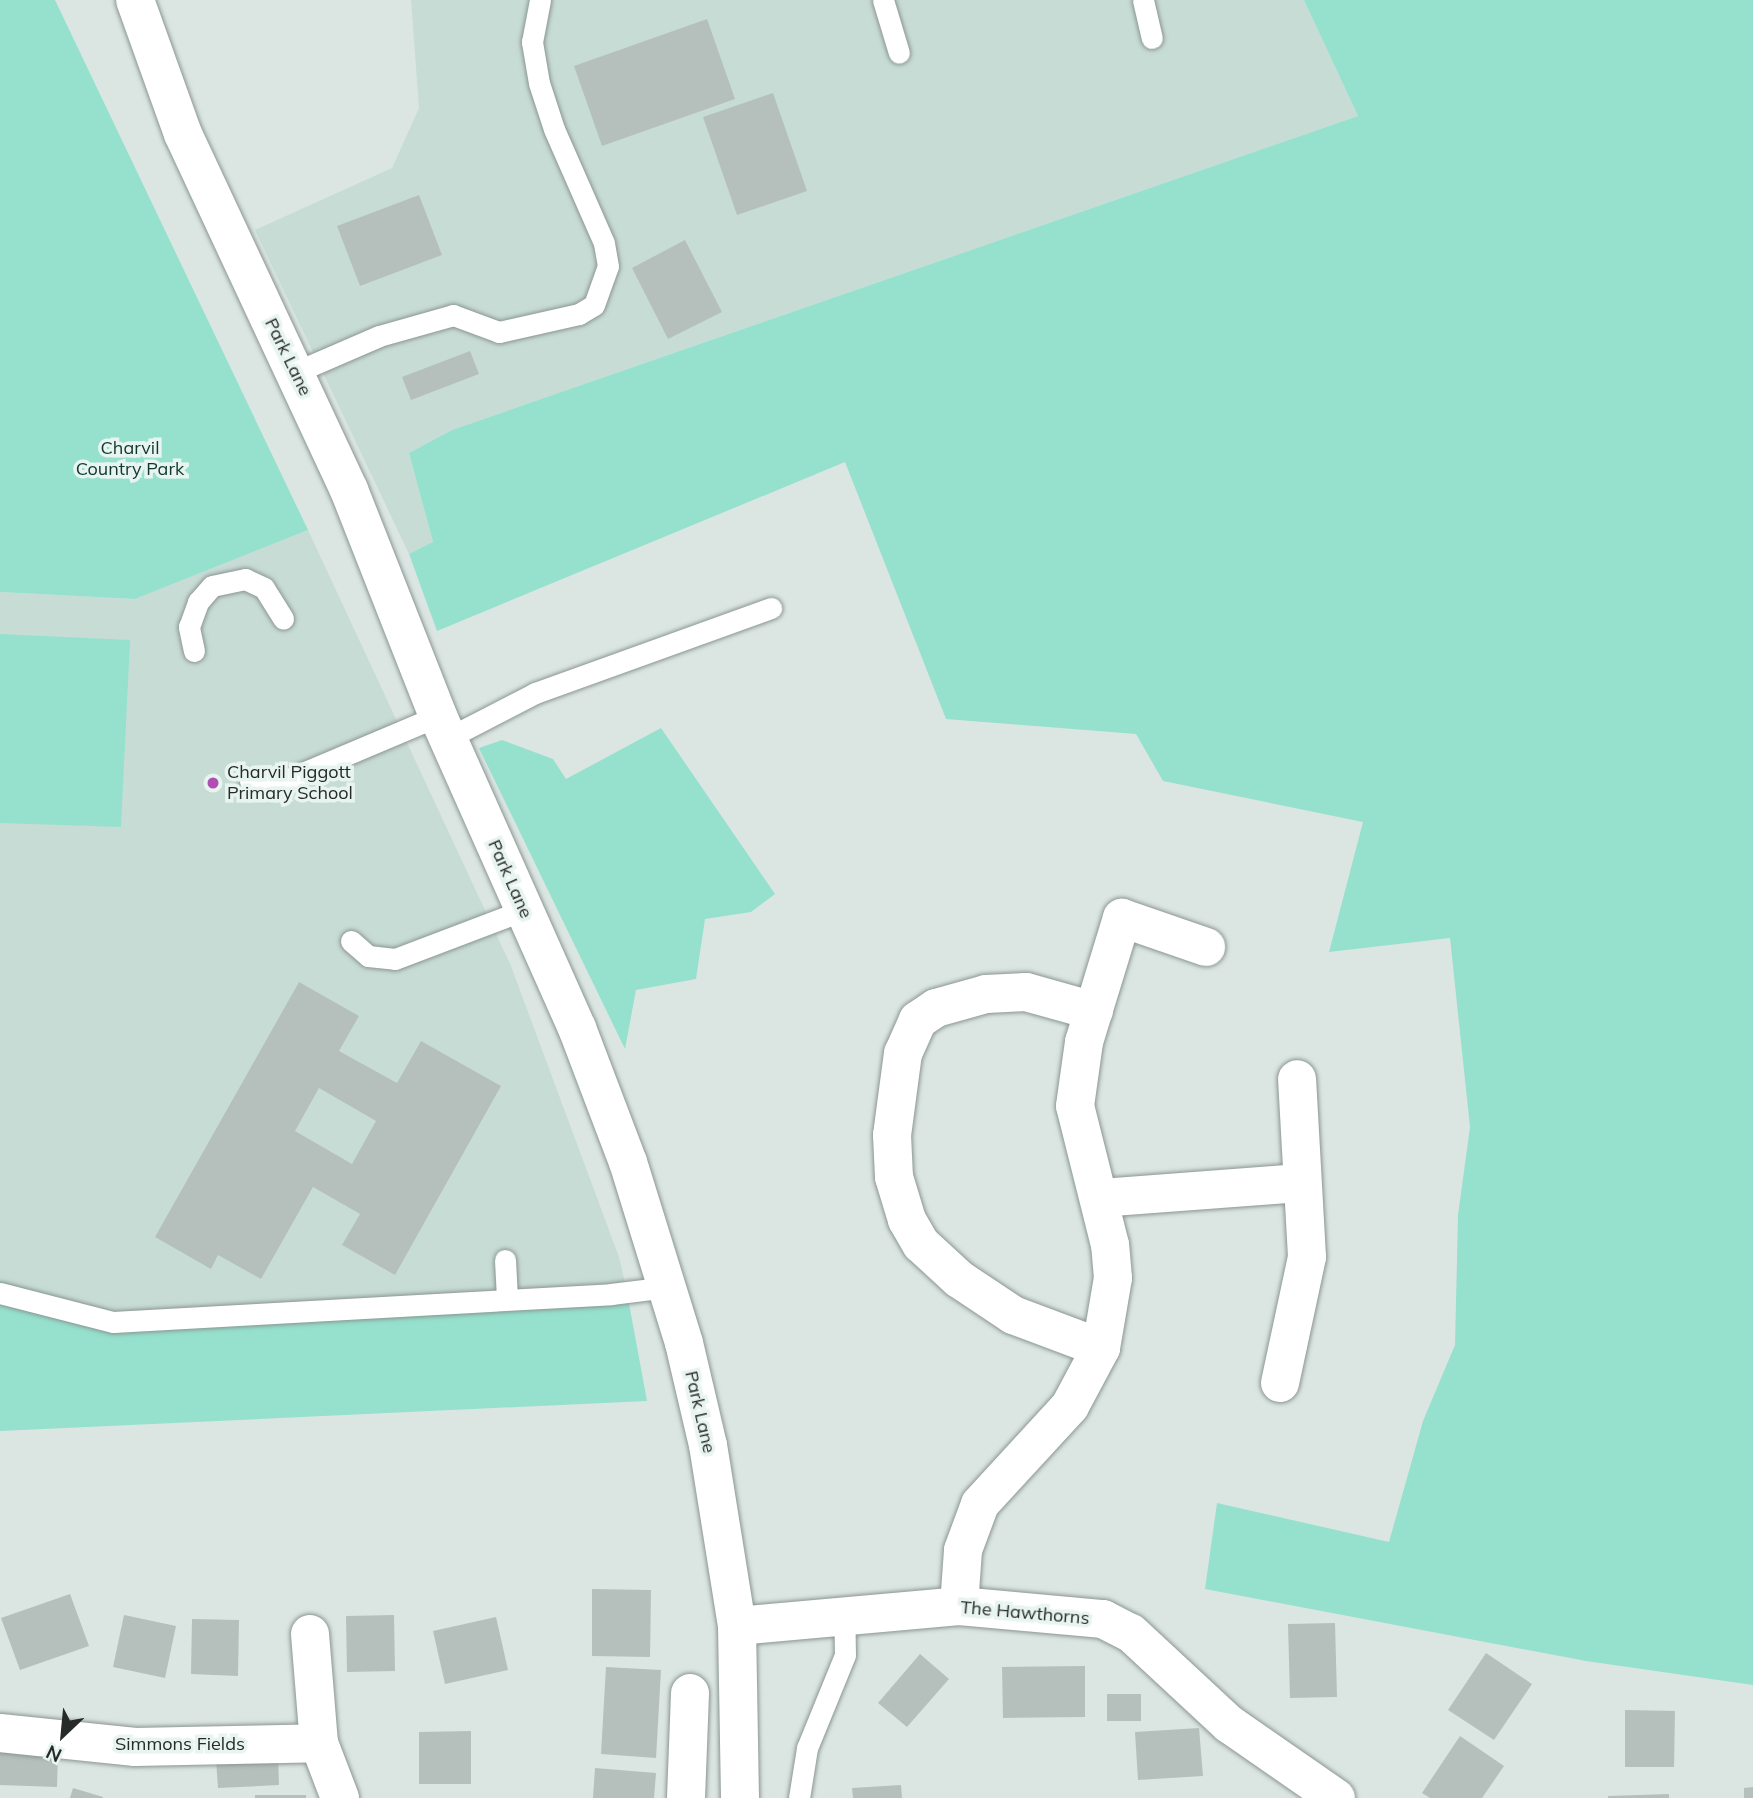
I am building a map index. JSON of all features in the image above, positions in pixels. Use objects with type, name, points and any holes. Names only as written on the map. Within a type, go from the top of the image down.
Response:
[{"type":"street","name":"Park Lane","points":[[135,0],[183,134],[349,490],[443,727],[524,910],[623,1150],[667,1287],[708,1446],[737,1626],[740,1798]]},
{"type":"street","points":[[959,1606],[964,1550],[980,1504],[1070,1406],[1101,1348],[1113,1278],[1101,1198],[1074,1106],[1094,1011],[1122,918],[1206,947]]},
{"type":"street","points":[[1094,1011],[1026,992],[986,994],[936,1008],[918,1020],[903,1053],[892,1135],[894,1177],[907,1220],[921,1244],[959,1279],[1013,1315],[1101,1348]]},
{"type":"street","points":[[1280,1383],[1307,1257],[1297,1079]]},
{"type":"street","points":[[1101,1198],[1301,1183]]},
{"type":"street","name":"The Hawthorns","points":[[737,1626],[959,1606],[1103,1619],[1131,1633],[1229,1724],[1336,1798]]},
{"type":"street","points":[[310,1634],[319,1744],[340,1798]]},
{"type":"street","points":[[686,1798],[690,1693]]},
{"type":"street","name":"Simmons Fields","points":[[0,1733],[135,1747],[319,1744]]},
{"type":"lane","points":[[296,372],[379,336],[453,316],[499,332],[579,314],[594,305],[608,265],[604,243],[554,130],[539,83],[532,42],[540,0]]},
{"type":"lane","points":[[883,0],[899,53]]},
{"type":"lane","points":[[1143,0],[1152,38]]},
{"type":"lane","points":[[194,651],[189,627],[198,602],[212,586],[245,579],[264,588],[283,618]]},
{"type":"lane","points":[[250,781],[266,787],[443,727],[771,608]]},
{"type":"lane","points":[[351,941],[368,956],[395,959],[524,910]]},
{"type":"lane","points":[[505,1260],[507,1297]]},
{"type":"lane","points":[[0,1293],[113,1322],[667,1287]]},
{"type":"lane","points":[[799,1798],[807,1748],[845,1655],[844,1616]]},
{"type":"shaded area","points":[[411,0],[1304,0],[1358,116],[452,430],[409,453],[433,542],[409,554],[255,230],[392,168],[419,108]]},
{"type":"shaded area","name":"Charvil Piggott Primary School","points":[[308,530],[511,966],[619,1257],[626,1287],[113,1312],[0,1281],[0,592],[135,599]]},
{"type":"green space","name":"Charvil Country Park","points":[[0,0],[55,0],[308,530],[135,599],[0,592]]},
{"type":"green space","points":[[1304,0],[1753,0],[1753,1685],[1586,1661],[1205,1589],[1217,1503],[1389,1542],[1423,1421],[1455,1345],[1458,1215],[1470,1127],[1450,938],[1329,952],[1363,822],[1163,781],[1136,734],[946,719],[845,462],[437,631],[409,554],[433,542],[409,453],[452,430],[1358,116]]},
{"type":"green space","points":[[0,634],[130,640],[121,827],[0,823]]},
{"type":"green space","points":[[661,728],[775,894],[751,912],[705,919],[696,979],[636,990],[625,1049],[479,748],[502,740],[553,759],[566,779]]},
{"type":"green space","points":[[0,1281],[113,1312],[626,1287],[647,1401],[0,1431]]},
{"type":"building","points":[[707,19],[735,99],[602,146],[574,66]]},
{"type":"building","points":[[773,93],[807,191],[737,215],[703,117]]},
{"type":"building","points":[[419,195],[442,255],[360,286],[337,226]]},
{"type":"building","points":[[685,240],[722,312],[668,339],[632,268]]},
{"type":"building","points":[[470,351],[479,374],[411,400],[402,377]]},
{"type":"building","points":[[299,982],[359,1016],[339,1051],[397,1083],[421,1041],[501,1086],[395,1275],[342,1245],[360,1214],[313,1187],[261,1279],[218,1255],[211,1269],[155,1237]],"holes":[[[319,1088],[376,1121],[352,1164],[295,1131]]]},
{"type":"building","points":[[592,1589],[651,1590],[650,1657],[592,1656]]},
{"type":"building","points":[[70,1594],[89,1646],[20,1670],[1,1618]]},
{"type":"building","points":[[124,1615],[176,1626],[165,1678],[113,1667]]},
{"type":"building","points":[[394,1615],[395,1671],[347,1672],[346,1616]]},
{"type":"building","points":[[496,1617],[508,1670],[445,1684],[433,1631]]},
{"type":"building","points":[[192,1619],[239,1620],[238,1676],[191,1674]]},
{"type":"building","points":[[1335,1623],[1337,1697],[1290,1698],[1288,1624]]},
{"type":"building","points":[[1486,1653],[1532,1684],[1494,1740],[1448,1710]]},
{"type":"building","points":[[920,1654],[949,1679],[907,1727],[878,1703]]},
{"type":"building","points":[[1085,1666],[1085,1717],[1003,1718],[1002,1667]]},
{"type":"building","points":[[606,1667],[661,1670],[656,1758],[601,1754]]},
{"type":"building","points":[[1107,1694],[1141,1694],[1141,1721],[1107,1721]]},
{"type":"building","points":[[1625,1710],[1675,1711],[1674,1767],[1625,1767]]},
{"type":"building","points":[[1199,1728],[1203,1776],[1138,1780],[1135,1732]]},
{"type":"building","points":[[471,1731],[471,1784],[419,1784],[419,1732]]},
{"type":"building","points":[[1460,1736],[1504,1766],[1482,1798],[1430,1798],[1422,1793]]},
{"type":"building","points":[[0,1752],[58,1754],[57,1787],[0,1785]]},
{"type":"building","points":[[278,1757],[279,1785],[218,1788],[216,1759]]},
{"type":"building","points":[[595,1768],[656,1773],[654,1798],[593,1798]]},
{"type":"building","points":[[901,1785],[902,1798],[853,1798],[852,1788]]},
{"type":"building","points":[[1753,1787],[1753,1798],[1744,1798],[1744,1788]]},
{"type":"building","points":[[73,1788],[103,1797],[103,1798],[70,1798]]},
{"type":"building","points":[[1669,1794],[1669,1798],[1608,1798],[1608,1796]]},
{"type":"building","points":[[255,1795],[306,1795],[306,1798],[255,1798]]},
{"type":"place","name":"Charvil Piggott Primary School","points":[[213,783]]}]
